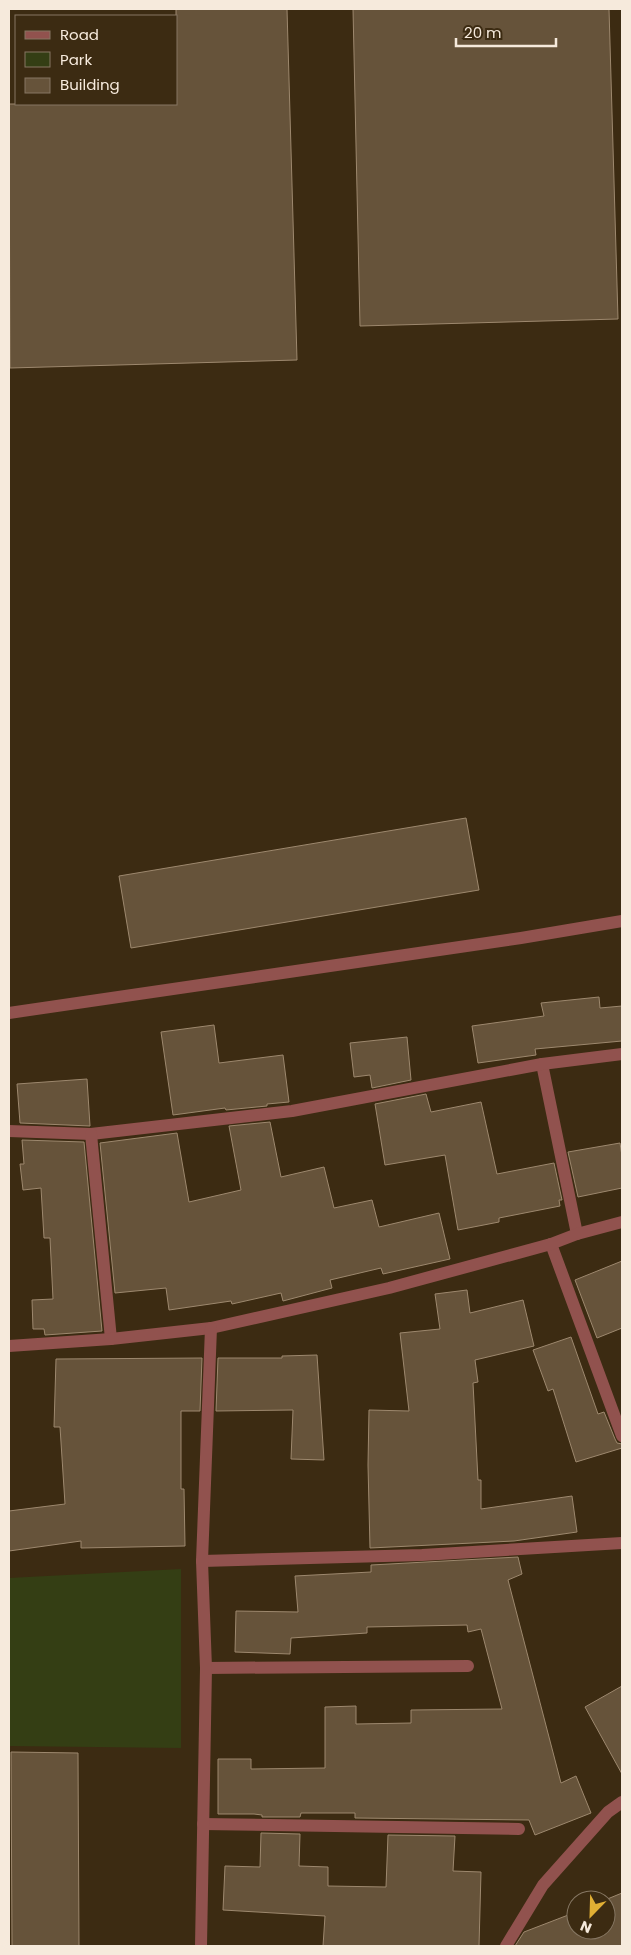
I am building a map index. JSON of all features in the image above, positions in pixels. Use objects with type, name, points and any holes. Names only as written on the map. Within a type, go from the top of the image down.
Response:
[{"type":"street","points":[[9,1013],[521,938],[622,921]]},
{"type":"street","points":[[9,1131],[90,1134],[292,1111],[542,1064],[622,1054]]},
{"type":"street","points":[[542,1064],[577,1234]]},
{"type":"street","points":[[90,1134],[111,1339]]},
{"type":"street","points":[[9,1346],[111,1339],[211,1328],[389,1288],[551,1244],[577,1234],[622,1222]]},
{"type":"street","points":[[551,1244],[622,1436]]},
{"type":"street","points":[[201,1946],[206,1668],[202,1561],[211,1328]]},
{"type":"street","points":[[202,1561],[422,1555],[622,1543]]},
{"type":"street","points":[[206,1668],[468,1666]]},
{"type":"street","points":[[506,1946],[543,1885],[608,1812],[622,1802]]},
{"type":"street","points":[[203,1824],[519,1830]]},
{"type":"green space","points":[[181,1569],[181,1748],[9,1746],[9,1578]]},
{"type":"building","points":[[176,9],[287,9],[297,360],[10,368],[9,104],[178,105],[178,15],[176,15]]},
{"type":"building","points":[[353,9],[609,9],[618,319],[360,326]]},
{"type":"building","points":[[466,818],[479,890],[131,948],[119,876]]},
{"type":"building","points":[[599,997],[600,1008],[622,1006],[622,1041],[535,1049],[536,1055],[478,1063],[472,1026],[544,1016],[541,1003]]},
{"type":"building","points":[[214,1025],[219,1063],[283,1055],[289,1102],[267,1104],[267,1106],[226,1110],[225,1108],[173,1115],[161,1032]]},
{"type":"building","points":[[407,1037],[411,1080],[372,1088],[370,1075],[354,1077],[350,1043]]},
{"type":"building","points":[[87,1079],[90,1126],[20,1123],[17,1084]]},
{"type":"building","points":[[426,1094],[431,1112],[481,1102],[497,1174],[554,1163],[562,1200],[559,1200],[560,1206],[499,1218],[499,1222],[458,1230],[445,1155],[385,1165],[375,1104]]},
{"type":"building","points":[[270,1122],[281,1177],[324,1167],[334,1208],[372,1200],[379,1227],[439,1213],[450,1259],[383,1274],[381,1268],[330,1280],[332,1288],[283,1301],[281,1293],[232,1304],[231,1301],[169,1310],[166,1288],[115,1293],[100,1143],[177,1133],[189,1202],[241,1190],[229,1126]]},
{"type":"building","points":[[22,1140],[84,1142],[102,1331],[45,1335],[44,1329],[33,1329],[32,1300],[53,1299],[50,1238],[44,1238],[41,1188],[23,1190],[20,1164],[24,1164]]},
{"type":"building","points":[[620,1143],[622,1188],[578,1197],[568,1152]]},
{"type":"building","points":[[622,1261],[622,1328],[597,1338],[575,1280]]},
{"type":"building","points":[[467,1290],[470,1313],[523,1300],[534,1346],[475,1360],[478,1382],[473,1383],[478,1480],[481,1480],[481,1509],[572,1496],[577,1532],[514,1541],[370,1548],[369,1410],[409,1411],[400,1333],[440,1329],[435,1294]]},
{"type":"building","points":[[571,1337],[598,1414],[604,1412],[617,1443],[622,1444],[622,1448],[576,1462],[553,1389],[548,1391],[533,1350]]},
{"type":"building","points":[[317,1355],[324,1460],[291,1459],[293,1410],[216,1411],[218,1358],[282,1358],[282,1356]]},
{"type":"building","points":[[202,1358],[200,1411],[181,1411],[181,1489],[184,1489],[185,1546],[81,1548],[81,1541],[9,1551],[9,1511],[65,1504],[60,1427],[54,1427],[56,1359]]},
{"type":"building","points":[[518,1557],[522,1574],[508,1580],[561,1783],[576,1776],[591,1813],[535,1835],[529,1820],[355,1818],[355,1813],[301,1813],[300,1817],[218,1814],[218,1759],[251,1759],[251,1769],[325,1768],[325,1707],[356,1706],[356,1724],[411,1723],[411,1710],[502,1709],[481,1629],[468,1632],[467,1625],[367,1627],[367,1633],[291,1638],[290,1654],[235,1652],[236,1611],[298,1612],[295,1576],[371,1572],[371,1565]]},
{"type":"building","points":[[622,1686],[622,1774],[585,1707]]},
{"type":"building","points":[[11,1752],[78,1753],[79,1946],[12,1946]]},
{"type":"building","points":[[261,1833],[300,1834],[299,1866],[328,1867],[328,1886],[386,1887],[388,1835],[455,1836],[453,1871],[481,1872],[479,1946],[323,1946],[325,1916],[223,1910],[225,1866],[260,1867]]},
{"type":"building","points":[[622,1893],[622,1946],[515,1946],[524,1932],[566,1916],[566,1940],[616,1940],[616,1895]]}]
